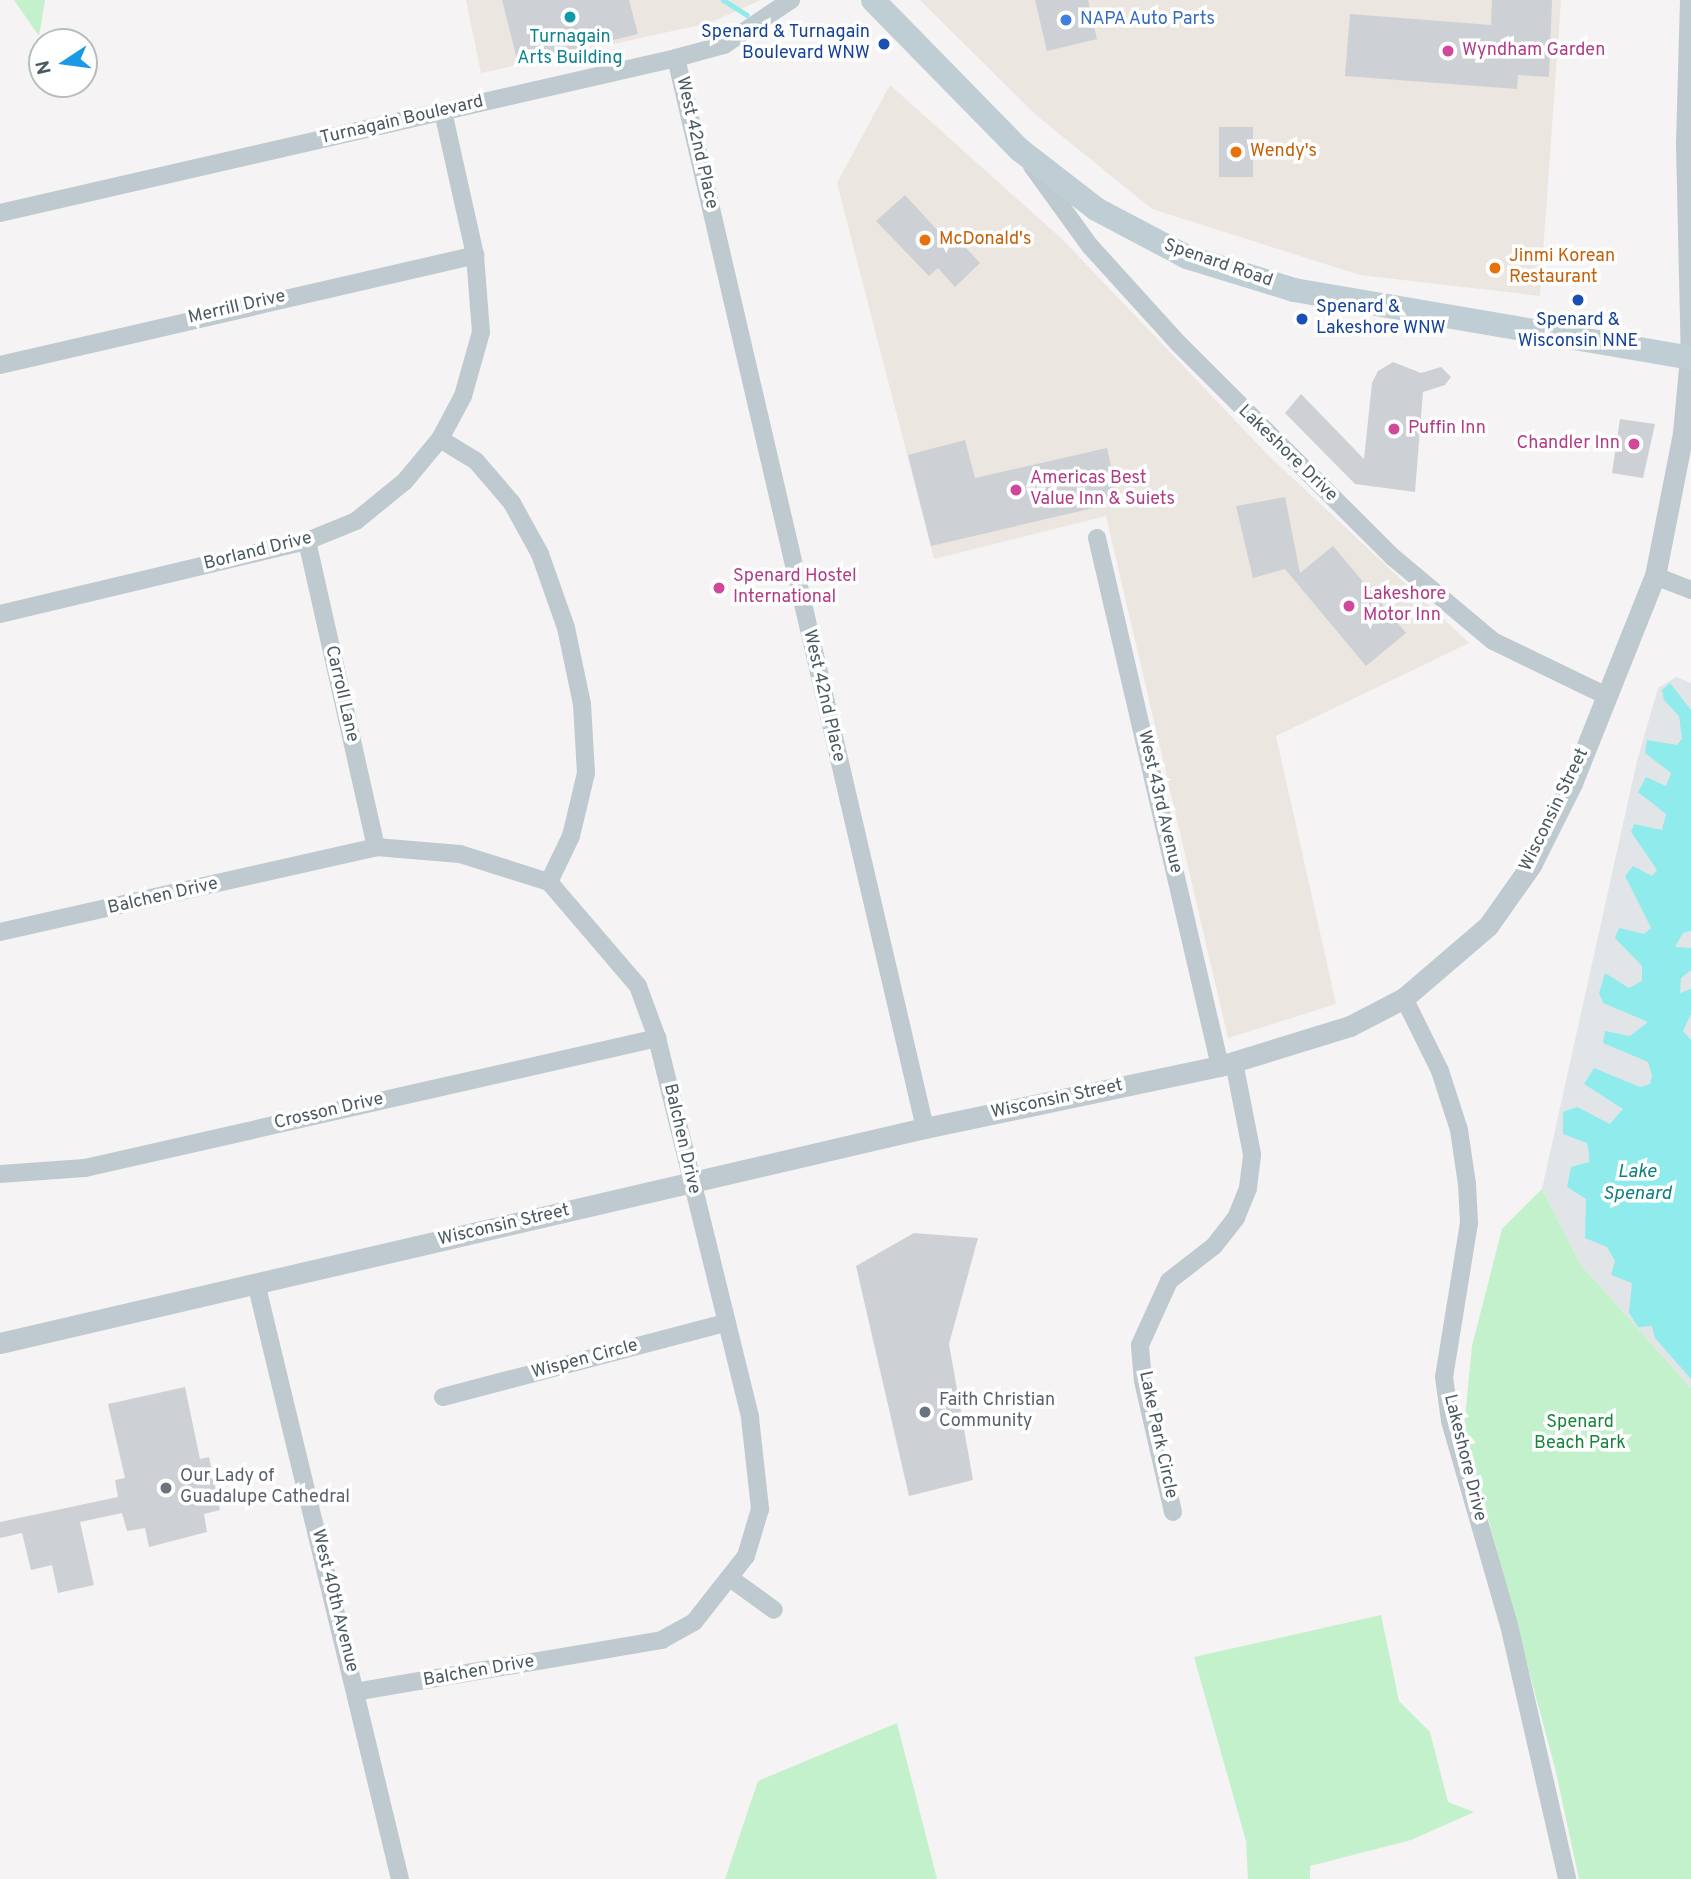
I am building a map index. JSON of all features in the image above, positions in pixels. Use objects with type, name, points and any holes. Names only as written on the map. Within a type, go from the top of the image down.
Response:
[{"type":"main road","name":"Spenard Road","points":[[873,0],[1020,150],[1109,217],[1187,257],[1248,279],[1691,358]]},
{"type":"street","name":"Turnagain Boulevard","points":[[0,213],[677,58],[724,45],[791,0]]},
{"type":"street","points":[[1689,0],[1685,144],[1691,358]]},
{"type":"street","name":"West 42nd Place","points":[[677,58],[925,1128]]},
{"type":"street","name":"Borland Drive","points":[[0,614],[307,541],[356,521],[405,481],[440,439],[463,396],[481,332],[475,255],[443,112]]},
{"type":"street","name":"Lakeshore Drive","points":[[1020,150],[1090,246],[1178,343],[1447,606],[1493,641],[1607,696]]},
{"type":"street","points":[[1090,246],[1084,224],[1109,217]]},
{"type":"street","name":"Merrill Drive","points":[[0,365],[475,255]]},
{"type":"street","name":"Wisconsin Street","points":[[0,1343],[925,1128],[1227,1064],[1350,1026],[1404,998],[1488,926],[1531,864],[1607,696],[1656,576],[1683,433],[1691,358]]},
{"type":"street","points":[[440,439],[476,461],[512,503],[540,554],[566,628],[582,704],[586,773],[571,836],[549,882]]},
{"type":"street","name":"West 43rd Avenue","points":[[1097,538],[1227,1064]]},
{"type":"street","name":"Carroll Lane","points":[[307,541],[376,847]]},
{"type":"street","points":[[1656,576],[1691,590]]},
{"type":"street","name":"Balchen Drive","points":[[0,932],[376,847],[460,853],[549,882],[639,986],[657,1038],[752,1429],[760,1509],[746,1556],[694,1622],[662,1640],[356,1692]]},
{"type":"street","name":"Lakeshore Drive","points":[[1404,998],[1440,1072],[1459,1130],[1467,1184],[1469,1223],[1444,1377],[1450,1422],[1509,1625],[1567,1879]]},
{"type":"street","name":"Crosson Drive","points":[[0,1174],[85,1168],[657,1038]]},
{"type":"street","name":"Lake Park Circle","points":[[1173,1512],[1143,1381],[1140,1345],[1169,1281],[1214,1246],[1236,1218],[1248,1188],[1252,1154],[1227,1064]]},
{"type":"street","name":"West 40th Avenue","points":[[256,1283],[400,1879]]},
{"type":"street","name":"Wispen Circle","points":[[443,1397],[726,1323]]},
{"type":"street","points":[[730,1578],[774,1610]]},
{"type":"shaded area","points":[[466,0],[761,0],[709,23],[481,73]]},
{"type":"shaded area","points":[[920,0],[1561,0],[1540,296],[1360,275],[1152,209],[1036,115]]},
{"type":"shaded area","points":[[890,85],[1063,240],[1269,456],[1469,643],[1276,736],[1336,1004],[1228,1038],[1106,516],[934,559],[837,183]]},
{"type":"shaded area","name":"Lake Spenard","points":[[1676,677],[1691,683],[1691,1388],[1580,1264],[1542,1189],[1637,761],[1658,688]]},
{"type":"green space","points":[[14,0],[45,0],[40,28],[33,28]]},
{"type":"green space","name":"Spenard Beach Park","points":[[1542,1189],[1580,1264],[1691,1388],[1691,1879],[1579,1879],[1555,1768],[1464,1428],[1472,1346],[1502,1229]]},
{"type":"green space","points":[[1381,1615],[1399,1701],[1430,1732],[1448,1802],[1474,1812],[1411,1840],[1310,1866],[1310,1879],[1248,1879],[1246,1841],[1194,1657]]},
{"type":"green space","points":[[897,1723],[937,1879],[725,1879],[758,1781]]},
{"type":"water","name":"Lake Spenard","points":[[1670,683],[1691,710],[1691,931],[1683,933],[1675,947],[1691,948],[1691,970],[1681,978],[1680,993],[1691,989],[1691,1014],[1683,1031],[1691,1040],[1691,1379],[1655,1338],[1652,1326],[1638,1327],[1629,1313],[1632,1283],[1611,1275],[1615,1261],[1607,1247],[1585,1238],[1586,1199],[1567,1187],[1571,1167],[1589,1162],[1587,1143],[1563,1134],[1563,1112],[1577,1107],[1610,1124],[1623,1109],[1584,1084],[1594,1068],[1640,1087],[1650,1084],[1652,1076],[1648,1062],[1603,1043],[1605,1031],[1630,1036],[1648,1022],[1603,1003],[1599,993],[1605,973],[1629,988],[1642,981],[1642,966],[1615,938],[1619,928],[1644,934],[1651,928],[1625,876],[1633,866],[1652,876],[1657,870],[1631,832],[1634,824],[1662,830],[1666,814],[1638,792],[1646,777],[1666,786],[1671,773],[1645,753],[1647,740],[1677,745],[1682,739],[1679,716],[1664,700],[1662,690]]},
{"type":"building","name":"Turnagain Arts Building","points":[[502,0],[629,0],[638,34],[518,63]]},
{"type":"building","name":"NAPA Auto Parts","points":[[1035,0],[1088,0],[1097,39],[1047,51]]},
{"type":"building","name":"Wyndham Garden","points":[[1492,0],[1552,0],[1549,77],[1518,75],[1517,89],[1345,76],[1350,14],[1491,25]]},
{"type":"building","name":"Wendy's","points":[[1219,127],[1253,127],[1253,177],[1219,177]]},
{"type":"building","name":"McDonald's","points":[[905,195],[949,243],[956,237],[980,263],[955,287],[938,268],[929,276],[876,221]]},
{"type":"building","name":"Puffin Inn","points":[[1393,362],[1421,373],[1441,367],[1451,377],[1445,385],[1423,392],[1415,492],[1355,484],[1285,413],[1301,394],[1364,459],[1372,383],[1378,371]]},
{"type":"building","name":"Chandler Inn","points":[[1620,419],[1655,424],[1643,478],[1612,473]]},
{"type":"building","name":"Americas Best Value Inn & Suiets","points":[[965,440],[975,478],[1107,448],[1119,502],[931,546],[908,455]]},
{"type":"building","name":"Lakeshore Motor Inn","points":[[1285,497],[1300,573],[1333,546],[1406,633],[1366,666],[1285,569],[1253,578],[1236,506]]},
{"type":"building","name":"Faith Christian Community","points":[[914,1233],[978,1238],[949,1344],[973,1480],[909,1496],[856,1266]]},
{"type":"building","name":"Our Lady of Guadalupe Cathedral","points":[[185,1387],[200,1459],[209,1457],[220,1510],[204,1514],[207,1532],[149,1547],[145,1528],[127,1531],[122,1513],[80,1522],[94,1585],[58,1593],[52,1565],[31,1570],[22,1533],[0,1538],[0,1522],[118,1497],[115,1480],[125,1478],[108,1404]]},
{"type":"waterway","points":[[723,0],[747,15]]},
{"type":"place","name":"Turnagain Arts Building","points":[[570,17]]},
{"type":"place","name":"NAPA Auto Parts","points":[[1066,20]]},
{"type":"place","name":"Spenard & Turnagain Boulevard WNW","points":[[884,44]]},
{"type":"place","name":"Wyndham Garden","points":[[1448,51]]},
{"type":"place","name":"Wendy's","points":[[1236,152]]},
{"type":"place","name":"McDonald's","points":[[925,240]]},
{"type":"place","name":"Jinmi Korean Restaurant","points":[[1495,268]]},
{"type":"place","name":"Spenard & Wisconsin NNE","points":[[1578,300]]},
{"type":"place","name":"Spenard & Lakeshore WNW","points":[[1302,319]]},
{"type":"place","name":"Puffin Inn","points":[[1394,429]]},
{"type":"place","name":"Chandler Inn","points":[[1634,444]]},
{"type":"place","name":"Americas Best Value Inn & Suiets","points":[[1016,490]]},
{"type":"place","name":"Spenard Hostel International","points":[[719,588]]},
{"type":"place","name":"Lakeshore Motor Inn","points":[[1349,606]]},
{"type":"place","name":"Faith Christian Community","points":[[925,1412]]},
{"type":"place","name":"Our Lady of Guadalupe Cathedral","points":[[166,1488]]}]
